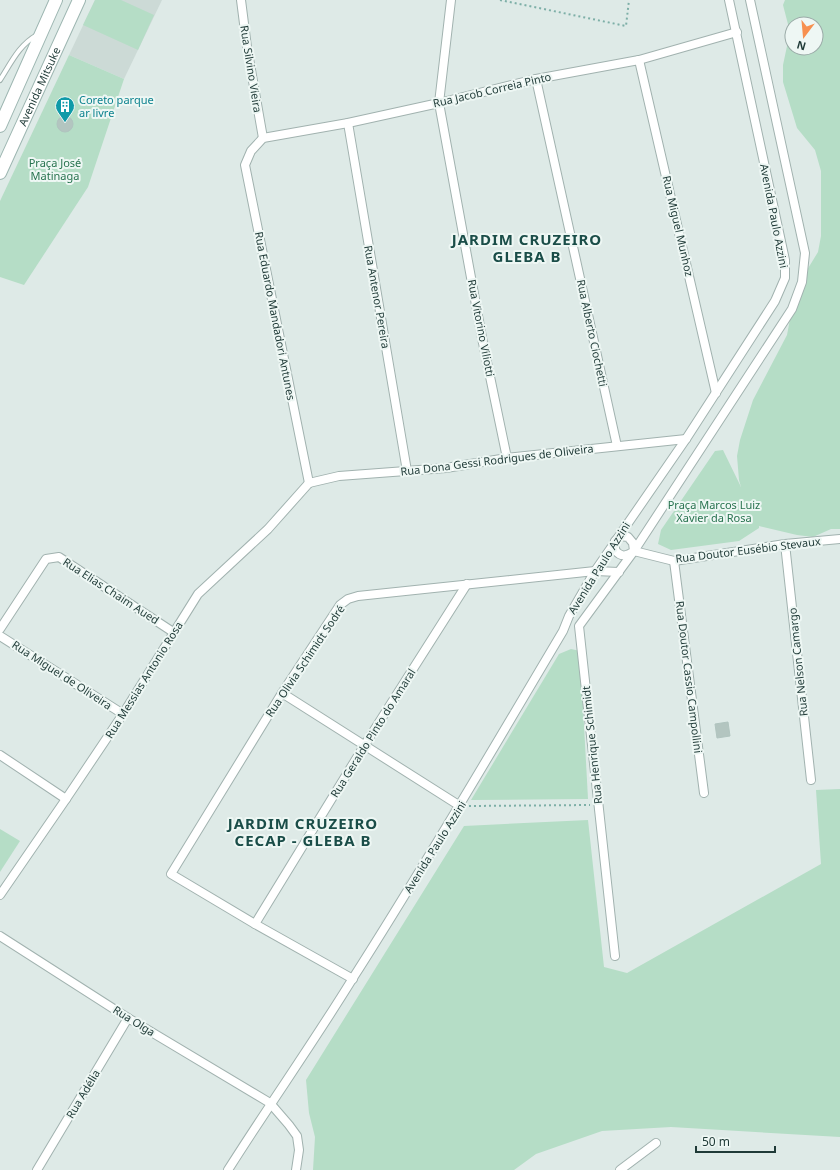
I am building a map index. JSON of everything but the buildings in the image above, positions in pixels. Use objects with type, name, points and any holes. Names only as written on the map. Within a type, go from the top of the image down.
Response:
[{"type":"main road","name":"Avenida Mitsuke","points":[[0,126],[56,0]]},
{"type":"main road","name":"Avenida Mitsuke","points":[[0,173],[79,0]]},
{"type":"street","name":"Rua Silvino Vieira","points":[[241,0],[247,47],[263,138]]},
{"type":"street","name":"Rua Vitorino Viliotti","points":[[451,0],[439,103],[483,343],[508,458]]},
{"type":"street","name":"Avenida Paulo Azzini","points":[[228,1170],[270,1103],[353,979],[460,806],[563,631],[569,616],[595,570],[716,393],[775,301],[785,278],[785,260],[729,0]]},
{"type":"street","name":"Avenida Paulo Azzini","points":[[634,551],[792,309],[802,282],[805,253],[750,0]]},
{"type":"street","name":"Rua Jacob Correia Pinto","points":[[263,138],[348,123],[439,103],[536,79],[640,60],[737,32]]},
{"type":"street","name":"Rua Miguel Munhoz","points":[[640,60],[716,393]]},
{"type":"street","name":"Rua Alberto Ciochetti","points":[[536,79],[617,446]]},
{"type":"street","name":"Rua Antenor Pereira","points":[[348,123],[407,471]]},
{"type":"street","name":"Rua Eduardo Mandadori Antunes","points":[[263,138],[251,151],[245,165],[309,483]]},
{"type":"street","name":"Rua Dona Gessi Rodrigues de Oliveira","points":[[309,483],[339,476],[446,468],[508,458],[686,439]]},
{"type":"street","name":"Rua Messias Antonio Rosa","points":[[0,895],[123,714],[198,594],[268,529],[309,483]]},
{"type":"street","points":[[563,631],[579,626],[634,551],[633,543],[628,537],[620,536],[614,541],[615,550],[618,554],[626,556],[634,551]]},
{"type":"street","name":"Rua Doutor Eusébio Stevaux","points":[[634,551],[674,561],[785,544],[840,539]]},
{"type":"street","name":"Rua Nelson Camargo","points":[[785,544],[811,780]]},
{"type":"street","name":"Rua Elias Chaim Aued","points":[[0,629],[46,559],[59,557],[173,632]]},
{"type":"street","name":"Rua Doutor Cassio Campollini","points":[[674,561],[704,793]]},
{"type":"street","name":"Rua Olivia Schimidt Sodré","points":[[255,924],[171,874],[282,693],[340,605],[348,599],[358,596],[595,570],[619,572]]},
{"type":"street","name":"Rua Geraldo Pinto do Amaral","points":[[255,924],[364,746],[467,584]]},
{"type":"street","points":[[569,616],[579,626]]},
{"type":"street","name":"Rua Henrique Schimidt","points":[[579,626],[614,956]]},
{"type":"street","name":"Rua Miguel de Oliveira","points":[[0,636],[123,714]]},
{"type":"street","points":[[282,693],[460,806]]},
{"type":"street","points":[[0,755],[66,799]]},
{"type":"street","points":[[255,924],[353,979]]},
{"type":"street","name":"Rua Olga","points":[[0,936],[128,1018],[270,1103],[297,1136],[299,1150],[296,1170]]},
{"type":"street","name":"Rua Adélia","points":[[37,1170],[128,1018]]},
{"type":"street","points":[[620,1170],[656,1143]]},
{"type":"lane","points":[[0,80],[19,50],[29,40],[41,32]]},
{"type":"path","points":[[500,0],[626,26],[629,0]]},
{"type":"path","points":[[460,806],[598,806]]},
{"type":"shaded area","points":[[95,0],[162,0],[124,79],[69,55]]},
{"type":"green space","points":[[95,0],[121,0],[154,15],[138,50],[83,25]]},
{"type":"green space","name":"Praça Marcos Luiz Xavier da Rosa","points":[[785,0],[840,0],[840,529],[831,529],[813,537],[797,535],[759,526],[759,528],[739,541],[671,550],[658,544],[661,530],[715,451],[723,450],[741,487],[737,456],[740,440],[753,400],[787,335],[796,288],[818,252],[821,236],[821,171],[815,150],[797,128],[783,82],[783,65],[785,56],[824,56],[824,16],[786,16],[783,5]]},
{"type":"green space","name":"Praça José Matinaga","points":[[69,55],[124,79],[88,187],[24,285],[0,277],[0,201]]},
{"type":"green space","points":[[571,649],[580,651],[588,799],[471,800],[559,654]]},
{"type":"green space","points":[[840,789],[840,1137],[671,1127],[602,1131],[536,1154],[514,1170],[313,1170],[315,1137],[309,1113],[306,1080],[464,826],[588,820],[604,967],[627,973],[821,864],[816,790]]},
{"type":"green space","points":[[0,829],[20,841],[0,872]]},
{"type":"place","name":"Coreto parque ar livre","points":[[65,123]]},
{"type":"district","name":"JARDIM CRUZEIRO GLEBA B","points":[[527,248]]},
{"type":"district","name":"JARDIM CRUZEIRO CECAP - GLEBA B","points":[[303,832]]}]
